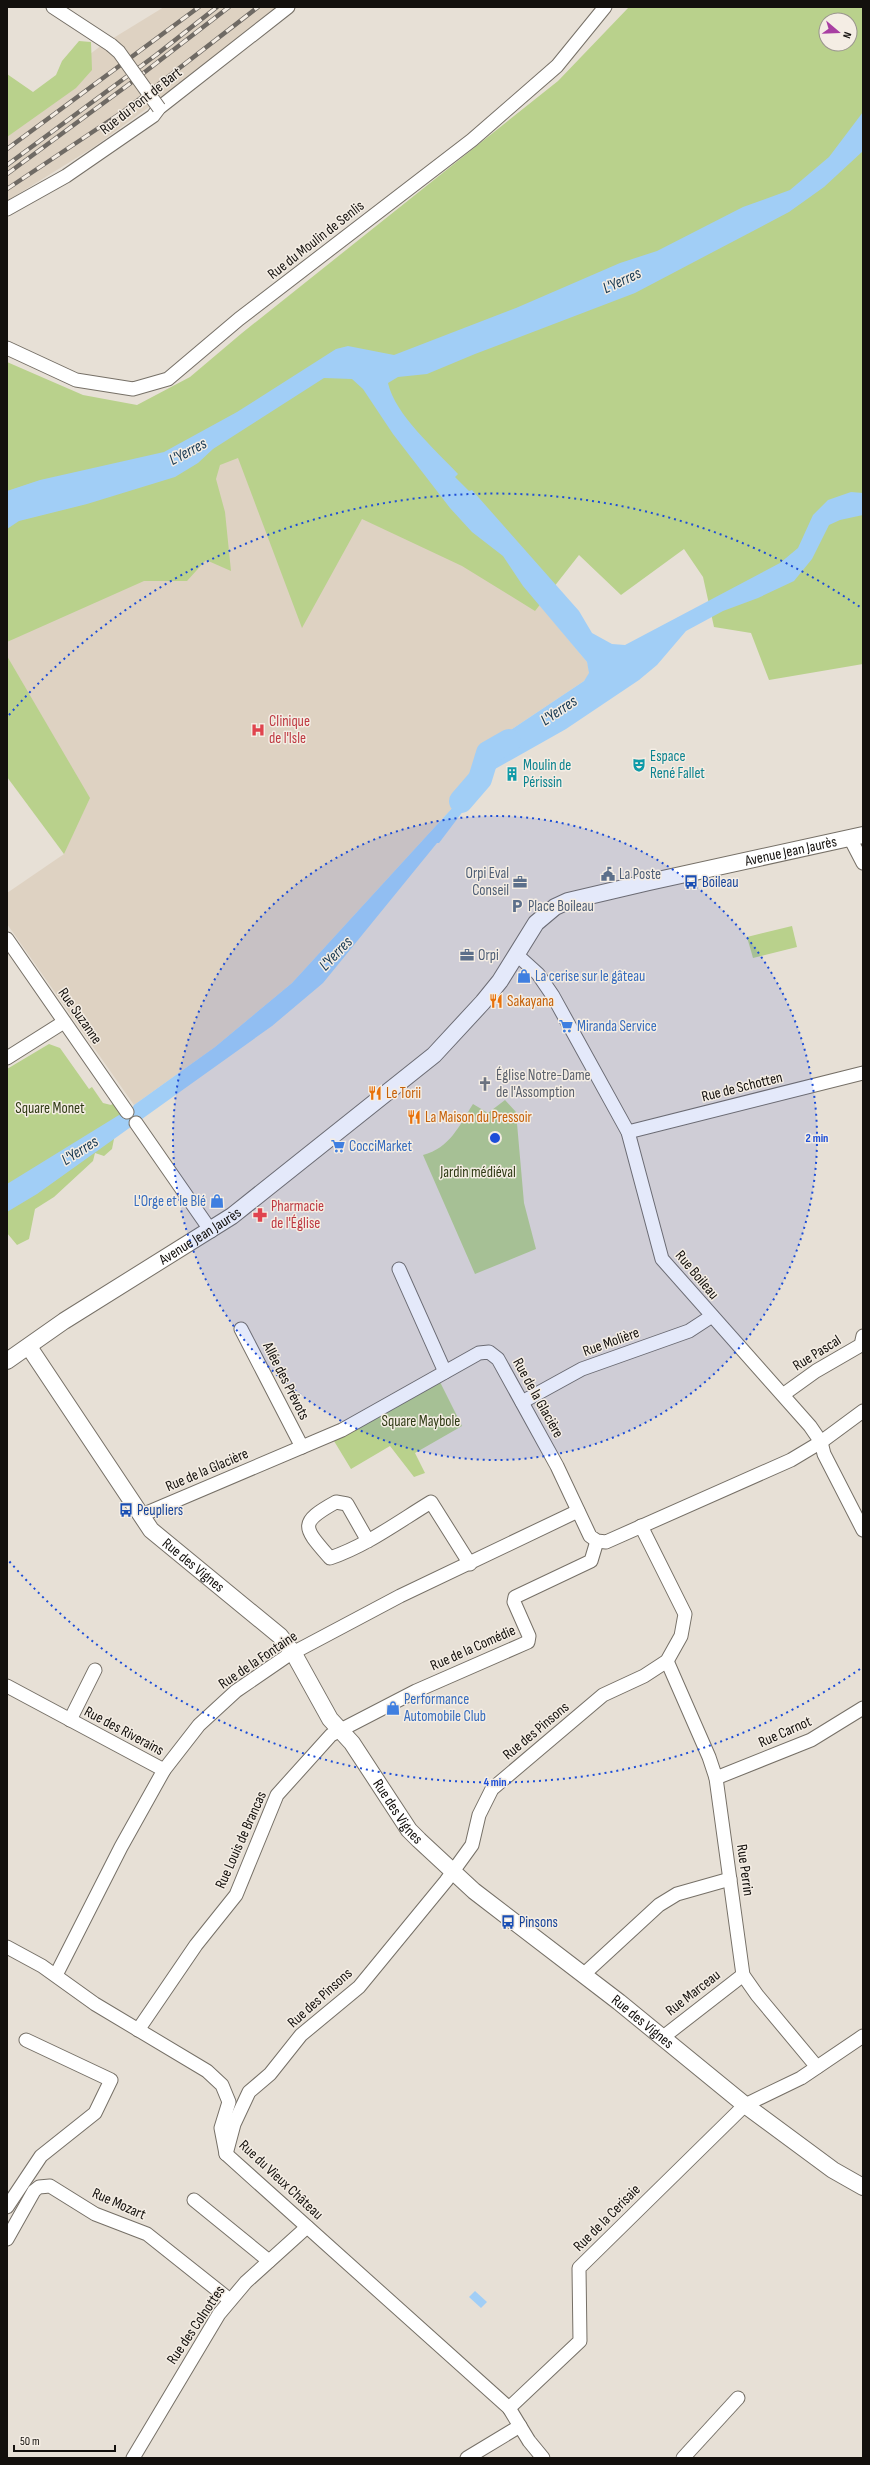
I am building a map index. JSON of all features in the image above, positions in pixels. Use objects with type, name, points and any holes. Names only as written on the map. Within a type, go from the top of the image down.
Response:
[{"type":"street","name":"Rue du Pont de Bart","points":[[7,209],[73,172],[153,116],[159,108],[288,7]]},
{"type":"street","name":"Rue du Moulin de Senlis","points":[[7,348],[76,380],[133,389],[168,379],[239,319],[472,140],[557,66],[605,7]]},
{"type":"street","points":[[57,8],[119,52],[159,108]]},
{"type":"street","points":[[856,837],[863,863]]},
{"type":"street","name":"Avenue Jean Jaurès","points":[[7,1361],[64,1321],[211,1231],[295,1168],[434,1055],[484,1002],[500,982],[516,954],[545,914],[568,901],[856,837]]},
{"type":"street","name":"Rue Suzanne","points":[[7,939],[128,1112]]},
{"type":"street","name":"Rue Boileau","points":[[516,954],[538,974],[553,996],[628,1132],[662,1259],[784,1394],[821,1442],[824,1454],[858,1512],[863,1530]]},
{"type":"street","points":[[7,1058],[64,1022]]},
{"type":"street","name":"Rue de Schotten","points":[[628,1132],[863,1073]]},
{"type":"street","points":[[136,1123],[211,1231]]},
{"type":"street","points":[[400,1269],[446,1372]]},
{"type":"street","name":"Rue Molière","points":[[522,1402],[582,1369],[689,1332],[712,1316]]},
{"type":"street","name":"Allée des Prévots","points":[[241,1329],[302,1447]]},
{"type":"street","name":"Rue Pascal","points":[[784,1394],[816,1371],[861,1345],[863,1336]]},
{"type":"street","name":"Rue des Vignes","points":[[29,1347],[142,1514],[151,1530],[280,1636],[294,1654],[330,1718],[352,1743],[409,1830],[513,1922],[583,1975],[744,2105],[833,2170],[863,2187]]},
{"type":"street","name":"Rue de la Glacière","points":[[142,1514],[342,1430],[479,1353],[489,1352],[498,1359],[558,1466],[590,1536],[597,1541]]},
{"type":"street","points":[[597,1541],[606,1542],[791,1460],[821,1442],[863,1411]]},
{"type":"street","points":[[368,1541],[347,1504],[336,1502],[313,1514],[308,1521],[308,1528],[313,1538],[330,1558],[349,1552],[368,1541],[431,1502],[470,1564]]},
{"type":"street","name":"Rue de la Fontaine","points":[[56,1975],[164,1770],[199,1725],[236,1691],[287,1656],[294,1654],[400,1596],[470,1564],[578,1511]]},
{"type":"street","name":"Rue des Pinsons","points":[[226,2154],[234,2124],[249,2092],[270,2074],[301,2035],[359,1987],[454,1871],[472,1845],[479,1815],[492,1789],[603,1695],[644,1676],[667,1660],[681,1636],[685,1614],[642,1526]]},
{"type":"street","name":"Rue de la Comédie","points":[[340,1730],[416,1691],[528,1642],[529,1636],[514,1602],[515,1597],[591,1561],[597,1541]]},
{"type":"street","name":"Rue Perrin","points":[[667,1660],[710,1758],[716,1778],[743,1975],[757,1995],[817,2067]]},
{"type":"street","name":"Rue des Riverains","points":[[70,1720],[96,1670]]},
{"type":"street","name":"Rue des Riverains","points":[[7,1686],[164,1770]]},
{"type":"street","name":"Rue Carnot","points":[[716,1778],[811,1740],[863,1708]]},
{"type":"street","name":"Rue Louis de Brancas","points":[[138,2030],[196,1945],[236,1895],[277,1795],[331,1735],[340,1730]]},
{"type":"street","points":[[583,1975],[659,1904],[677,1894],[730,1879]]},
{"type":"street","name":"Rue du Vieux Château","points":[[7,1947],[56,1975],[95,2004],[207,2071],[222,2085],[228,2102],[221,2128],[226,2154],[509,2408],[543,2458]]},
{"type":"street","name":"Rue Marceau","points":[[662,2038],[743,1975]]},
{"type":"street","name":"Rue de la Cerisaie","points":[[509,2408],[580,2341],[579,2268],[744,2105],[801,2078],[863,2036]]},
{"type":"street","points":[[7,2207],[41,2156],[95,2113],[111,2080],[26,2040]]},
{"type":"street","name":"Rue Mozart","points":[[7,2239],[34,2191],[38,2187],[50,2186],[95,2214],[147,2234],[230,2300]]},
{"type":"street","points":[[194,2200],[269,2261]]},
{"type":"street","name":"Rue des Colnottes","points":[[133,2458],[219,2314],[230,2300],[269,2261],[307,2227]]},
{"type":"street","points":[[683,2458],[738,2398]]},
{"type":"street","points":[[467,2458],[520,2426]]},
{"type":"shaded area","points":[[164,7],[279,7],[160,99],[94,147],[7,201],[7,117],[102,45]]},
{"type":"shaded area","name":"Clinique de l'Isle","points":[[324,378],[540,605],[587,662],[590,673],[584,681],[491,743],[484,751],[487,770],[292,983],[215,1047],[134,1105],[7,924],[7,893],[64,854],[7,767],[7,529]]},
{"type":"green space","points":[[629,7],[863,7],[863,664],[769,680],[751,633],[714,627],[703,577],[684,549],[621,595],[579,555],[535,611],[462,566],[362,519],[302,628],[238,458],[220,465],[216,479],[225,512],[231,571],[206,560],[187,581],[144,581],[7,642],[7,362],[83,395],[137,405],[190,377],[242,333],[558,81]]},
{"type":"green space","points":[[79,41],[91,42],[92,70],[76,88],[7,137],[7,74],[33,92],[56,75],[62,61]]},
{"type":"green space","points":[[7,656],[90,798],[64,854],[7,777]]},
{"type":"green space","points":[[792,926],[797,947],[753,958],[747,937]]},
{"type":"green space","name":"Square Monet","points":[[49,1044],[60,1048],[89,1089],[92,1087],[103,1103],[111,1105],[117,1101],[125,1114],[115,1134],[112,1149],[104,1156],[95,1153],[93,1161],[54,1197],[35,1209],[29,1239],[17,1245],[7,1233],[7,1069]]},
{"type":"green space","name":"Jardin médiéval","points":[[505,1100],[516,1112],[524,1203],[536,1249],[475,1274],[423,1155],[432,1152],[447,1142],[473,1104],[488,1113]]},
{"type":"green space","name":"Square Maybole","points":[[440,1382],[462,1426],[415,1453],[425,1473],[414,1477],[390,1446],[351,1469],[334,1441]]},
{"type":"water","points":[[863,112],[863,151],[824,187],[789,212],[635,293],[475,354],[427,374],[398,377],[388,383],[392,395],[407,420],[458,474],[455,477],[469,491],[472,490],[579,611],[592,633],[612,644],[625,645],[780,563],[798,548],[813,515],[828,500],[851,492],[863,493],[863,515],[840,520],[829,525],[812,559],[794,581],[758,598],[723,611],[686,631],[657,665],[639,680],[566,729],[495,769],[439,843],[437,843],[323,983],[272,1026],[37,1194],[7,1212],[7,1184],[119,1115],[123,1116],[131,1111],[134,1105],[215,1047],[292,983],[487,770],[484,751],[491,743],[584,681],[589,673],[587,662],[523,586],[503,556],[472,532],[450,508],[393,434],[363,389],[352,379],[324,378],[213,449],[198,463],[175,477],[87,504],[19,521],[7,529],[7,491],[40,480],[164,452],[237,412],[336,349],[348,346],[394,355],[516,308],[620,263],[657,251],[743,207],[790,190],[829,157]]},
{"type":"water","points":[[475,2291],[487,2302],[481,2308],[469,2297]]},
{"type":"waterway","name":"L'Yerres","points":[[461,801],[480,779],[488,753],[509,741]]},
{"type":"railway","points":[[7,149],[199,7]]},
{"type":"railway","points":[[7,165],[156,55],[217,7]]},
{"type":"railway","points":[[7,174],[128,85],[229,7]]},
{"type":"railway","points":[[7,189],[124,111],[258,7]]},
{"type":"place","name":"Clinique de l'Isle","points":[[258,730]]},
{"type":"place","name":"Espace René Fallet","points":[[639,765]]},
{"type":"place","name":"Moulin de Périssin","points":[[512,774]]},
{"type":"place","name":"La Poste","points":[[608,874]]},
{"type":"place","name":"Orpi Eval Conseil","points":[[520,882]]},
{"type":"place","name":"Boileau","points":[[691,882]]},
{"type":"place","name":"Place Boileau","points":[[517,906]]},
{"type":"place","name":"Orpi","points":[[467,955]]},
{"type":"place","name":"La cerise sur le gâteau","points":[[524,976]]},
{"type":"place","name":"Sakayana","points":[[496,1001]]},
{"type":"place","name":"Miranda Service","points":[[566,1026]]},
{"type":"place","name":"Église Notre-Dame de l'Assomption","points":[[485,1084]]},
{"type":"place","name":"Le Torii","points":[[375,1093]]},
{"type":"place","name":"La Maison du Pressoir","points":[[414,1117]]},
{"type":"place","name":"CocciMarket","points":[[338,1146]]},
{"type":"place","name":"L'Orge et le Blé","points":[[217,1201]]},
{"type":"place","name":"Pharmacie de l'Église","points":[[260,1215]]},
{"type":"place","name":"Peupliers","points":[[126,1510]]},
{"type":"place","name":"Performance Automobile Club","points":[[393,1708]]},
{"type":"place","name":"Pinsons","points":[[508,1922]]}]
